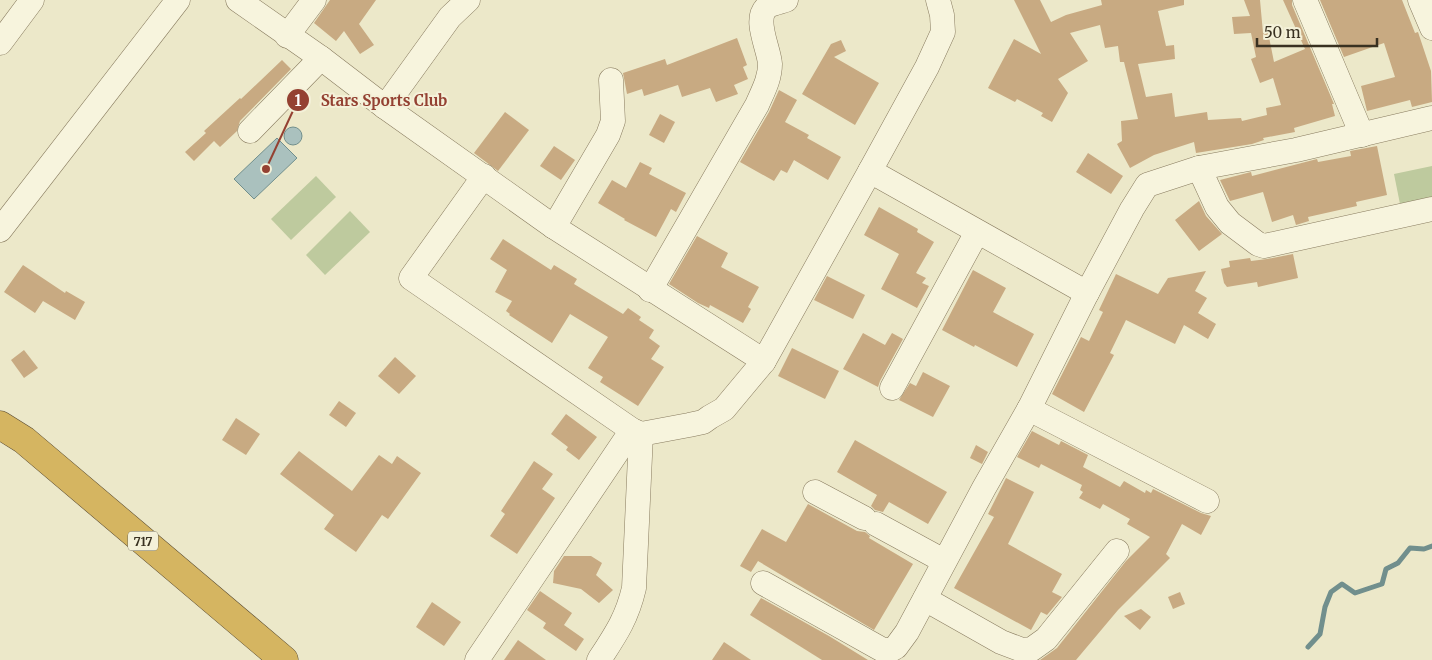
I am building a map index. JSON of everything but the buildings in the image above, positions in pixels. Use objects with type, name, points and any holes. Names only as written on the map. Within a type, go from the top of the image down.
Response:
[{"type":"highway","name":"717","points":[[0,425],[24,440],[284,660]]},
{"type":"street","points":[[0,43],[32,0]]},
{"type":"street","points":[[0,230],[178,0]]},
{"type":"street","points":[[238,0],[554,227],[764,361]]},
{"type":"street","points":[[288,36],[314,0]]},
{"type":"street","points":[[385,107],[450,18],[468,0]]},
{"type":"street","points":[[650,290],[757,105],[768,80],[770,62],[761,22],[763,14],[768,6],[786,0]]},
{"type":"street","points":[[484,176],[411,278],[637,432],[703,422],[724,408],[764,361],[870,171],[927,67],[943,32],[942,15],[938,0]]},
{"type":"street","points":[[1305,0],[1362,135]]},
{"type":"street","points":[[1420,0],[1432,28]]},
{"type":"street","points":[[250,132],[321,58]]},
{"type":"street","points":[[554,227],[608,135],[614,121],[611,80]]},
{"type":"street","points":[[898,656],[896,647],[925,599],[1029,408],[1087,293],[1147,185],[1199,168],[1296,150],[1432,118]]},
{"type":"street","points":[[1199,168],[1218,207],[1230,223],[1258,244],[1264,246],[1432,209]]},
{"type":"street","points":[[870,171],[1087,293]]},
{"type":"street","points":[[892,388],[977,232]]},
{"type":"street","points":[[1029,408],[1208,501]]},
{"type":"street","points":[[477,660],[637,432]]},
{"type":"street","points":[[599,660],[621,626],[634,588],[637,432]]},
{"type":"street","points":[[815,492],[944,561]]},
{"type":"street","points":[[925,599],[1001,642],[1022,650],[1032,649],[1046,639],[1117,552]]},
{"type":"street","points":[[763,583],[881,649],[898,656]]},
{"type":"green space","points":[[1432,166],[1432,197],[1400,204],[1394,174]]},
{"type":"green space","points":[[316,176],[336,197],[291,240],[271,219]]},
{"type":"green space","points":[[350,211],[370,232],[325,275],[306,255]]},
{"type":"water","points":[[293,127],[299,130],[302,136],[299,142],[293,145],[287,142],[284,136],[287,130]]},
{"type":"water","points":[[277,138],[297,158],[254,199],[234,179]]},
{"type":"waterway","points":[[1308,647],[1320,634],[1325,607],[1331,592],[1342,584],[1355,593],[1382,584],[1386,569],[1398,563],[1410,548],[1424,549],[1432,546]]},
{"type":"place","name":"Stars Sports Club","points":[[266,169]]}]
